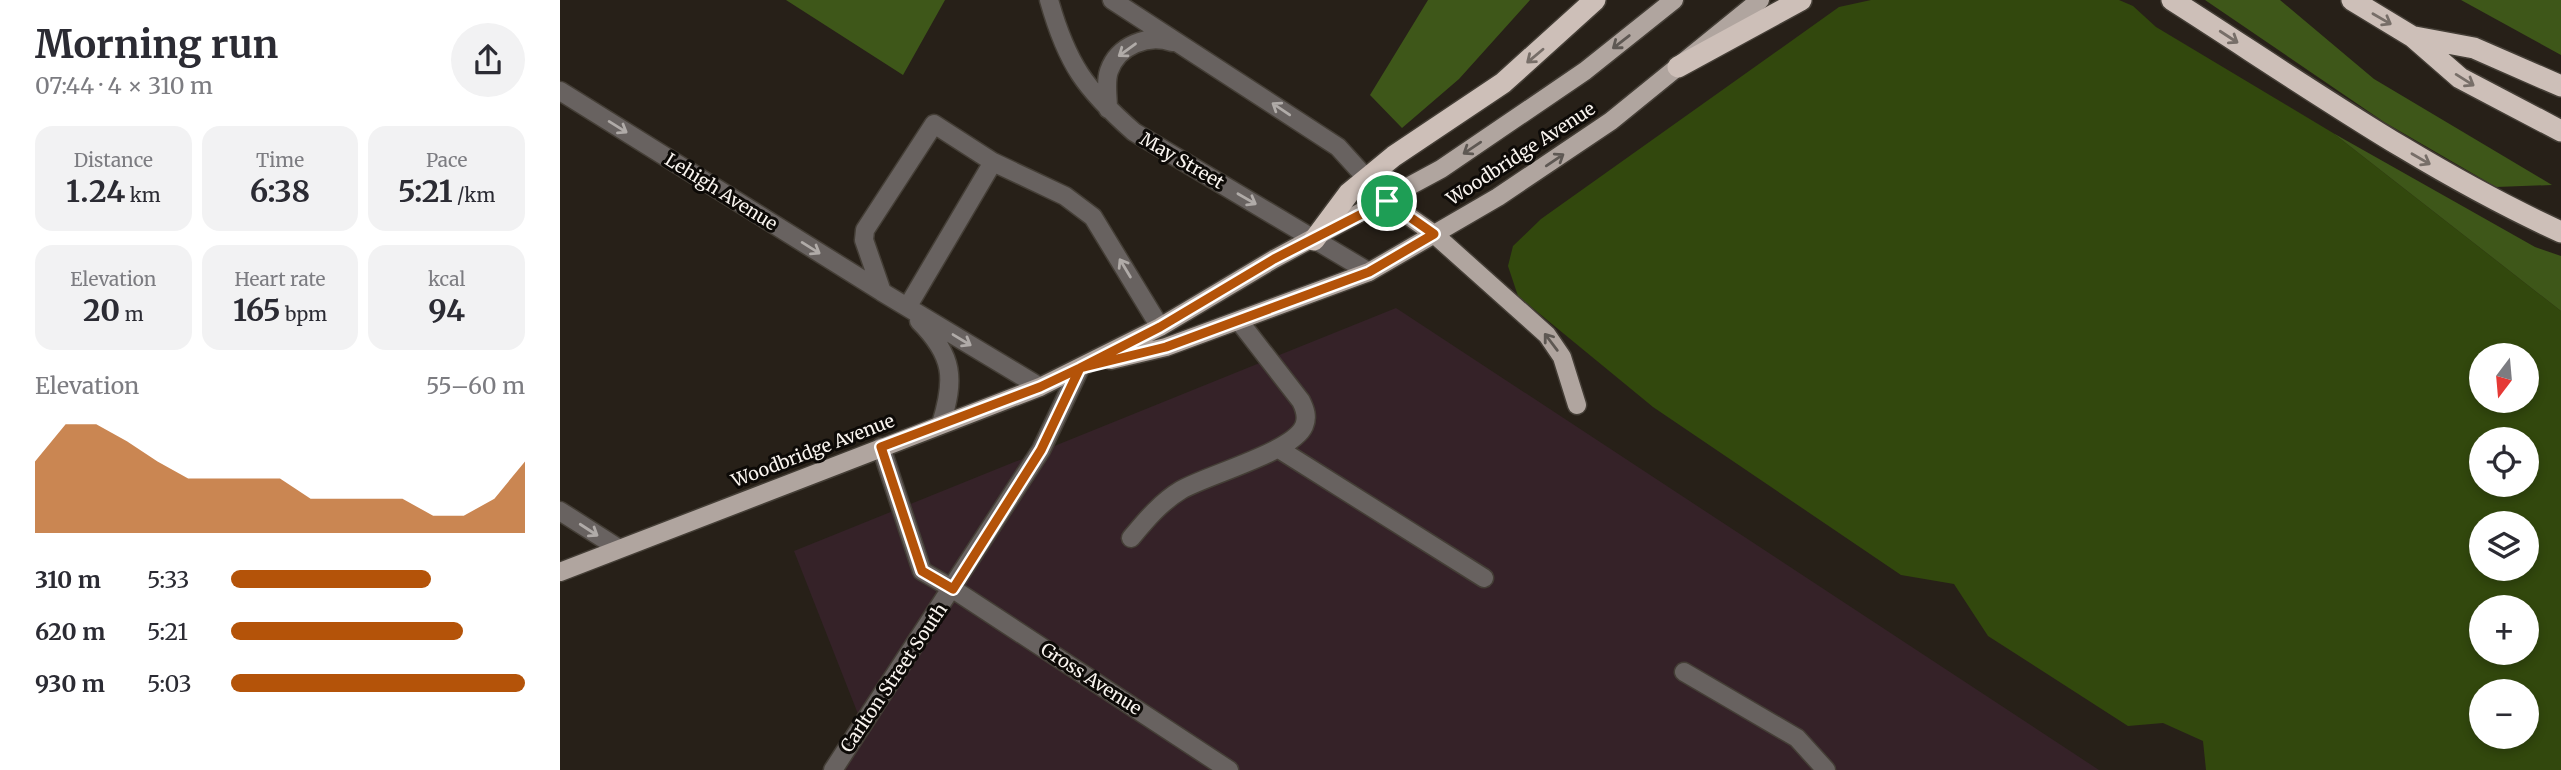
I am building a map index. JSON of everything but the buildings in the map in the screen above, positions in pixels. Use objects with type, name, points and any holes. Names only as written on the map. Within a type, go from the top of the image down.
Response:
[{"type":"highway","points":[[1678,67],[1801,0]]},
{"type":"highway","points":[[2172,0],[2417,157],[2497,202],[2561,232]]},
{"type":"highway","points":[[2353,0],[2413,37],[2460,78],[2561,131]]},
{"type":"highway","points":[[1314,240],[1349,193],[1503,83],[1591,3]]},
{"type":"highway","points":[[2413,37],[2474,48],[2561,86]]},
{"type":"main road","name":"Woodbridge Avenue","points":[[560,572],[1040,387],[1160,327],[1274,259],[1387,201],[1441,169],[1585,71],[1674,0]]},
{"type":"main road","name":"Woodbridge Avenue","points":[[1080,368],[1166,347],[1369,272],[1550,163],[1611,121],[1760,0]]},
{"type":"main road","points":[[1387,201],[1434,234],[1546,335],[1562,357],[1577,405]]},
{"type":"street","name":"May Street","points":[[1049,0],[1057,29],[1079,77],[1108,109],[1134,132],[1369,272]]},
{"type":"street","points":[[1112,0],[1189,47],[1338,147],[1387,201]]},
{"type":"street","points":[[1108,109],[1108,72],[1126,49],[1145,40],[1159,38],[1189,47]]},
{"type":"street","name":"Lehigh Avenue","points":[[560,91],[1040,387]]},
{"type":"street","points":[[882,292],[864,240],[865,230],[934,124],[993,162],[1065,196],[1093,217],[1160,327]]},
{"type":"street","points":[[908,306],[993,162]]},
{"type":"street","name":"Lehigh Avenue","points":[[882,292],[920,322],[937,341],[950,368],[950,396],[941,424]]},
{"type":"street","points":[[1131,538],[1155,509],[1180,491],[1229,467],[1279,450],[1304,426],[1307,413],[1301,401],[1239,321]]},
{"type":"street","name":"Carlton Street South","points":[[833,770],[1041,450],[1080,368]]},
{"type":"street","name":"Gross Avenue","points":[[881,447],[922,571],[1229,770]]},
{"type":"street","points":[[1279,450],[1484,578]]},
{"type":"street","points":[[560,511],[618,548]]},
{"type":"street","points":[[1684,672],[1797,738],[1826,770]]},
{"type":"shaded area","points":[[1396,308],[2099,770],[822,770],[858,714],[794,551]]},
{"type":"green space","points":[[786,0],[945,0],[903,75]]},
{"type":"green space","points":[[1428,0],[1530,0],[1459,79],[1402,128],[1370,95]]},
{"type":"green space","points":[[1871,0],[2119,0],[2133,6],[2156,27],[2333,133],[2561,311],[2561,770],[2206,770],[2203,741],[2163,723],[2128,726],[1988,636],[1954,584],[1901,575],[1653,407],[1518,296],[1508,266],[1513,246],[1541,219],[1839,7]]},
{"type":"green space","points":[[2205,0],[2280,0],[2374,79],[2552,185],[2496,187],[2384,122]]},
{"type":"green space","points":[[2461,0],[2561,0],[2561,55]]},
{"type":"green space","points":[[2333,133],[2535,247],[2561,256],[2561,311]]},
{"type":"route","points":[[1387,201],[1274,259],[1160,327],[1080,368],[1040,387],[881,447],[922,571],[953,589],[1041,450],[1080,368],[1166,347],[1369,272],[1434,234],[1387,201]]}]
